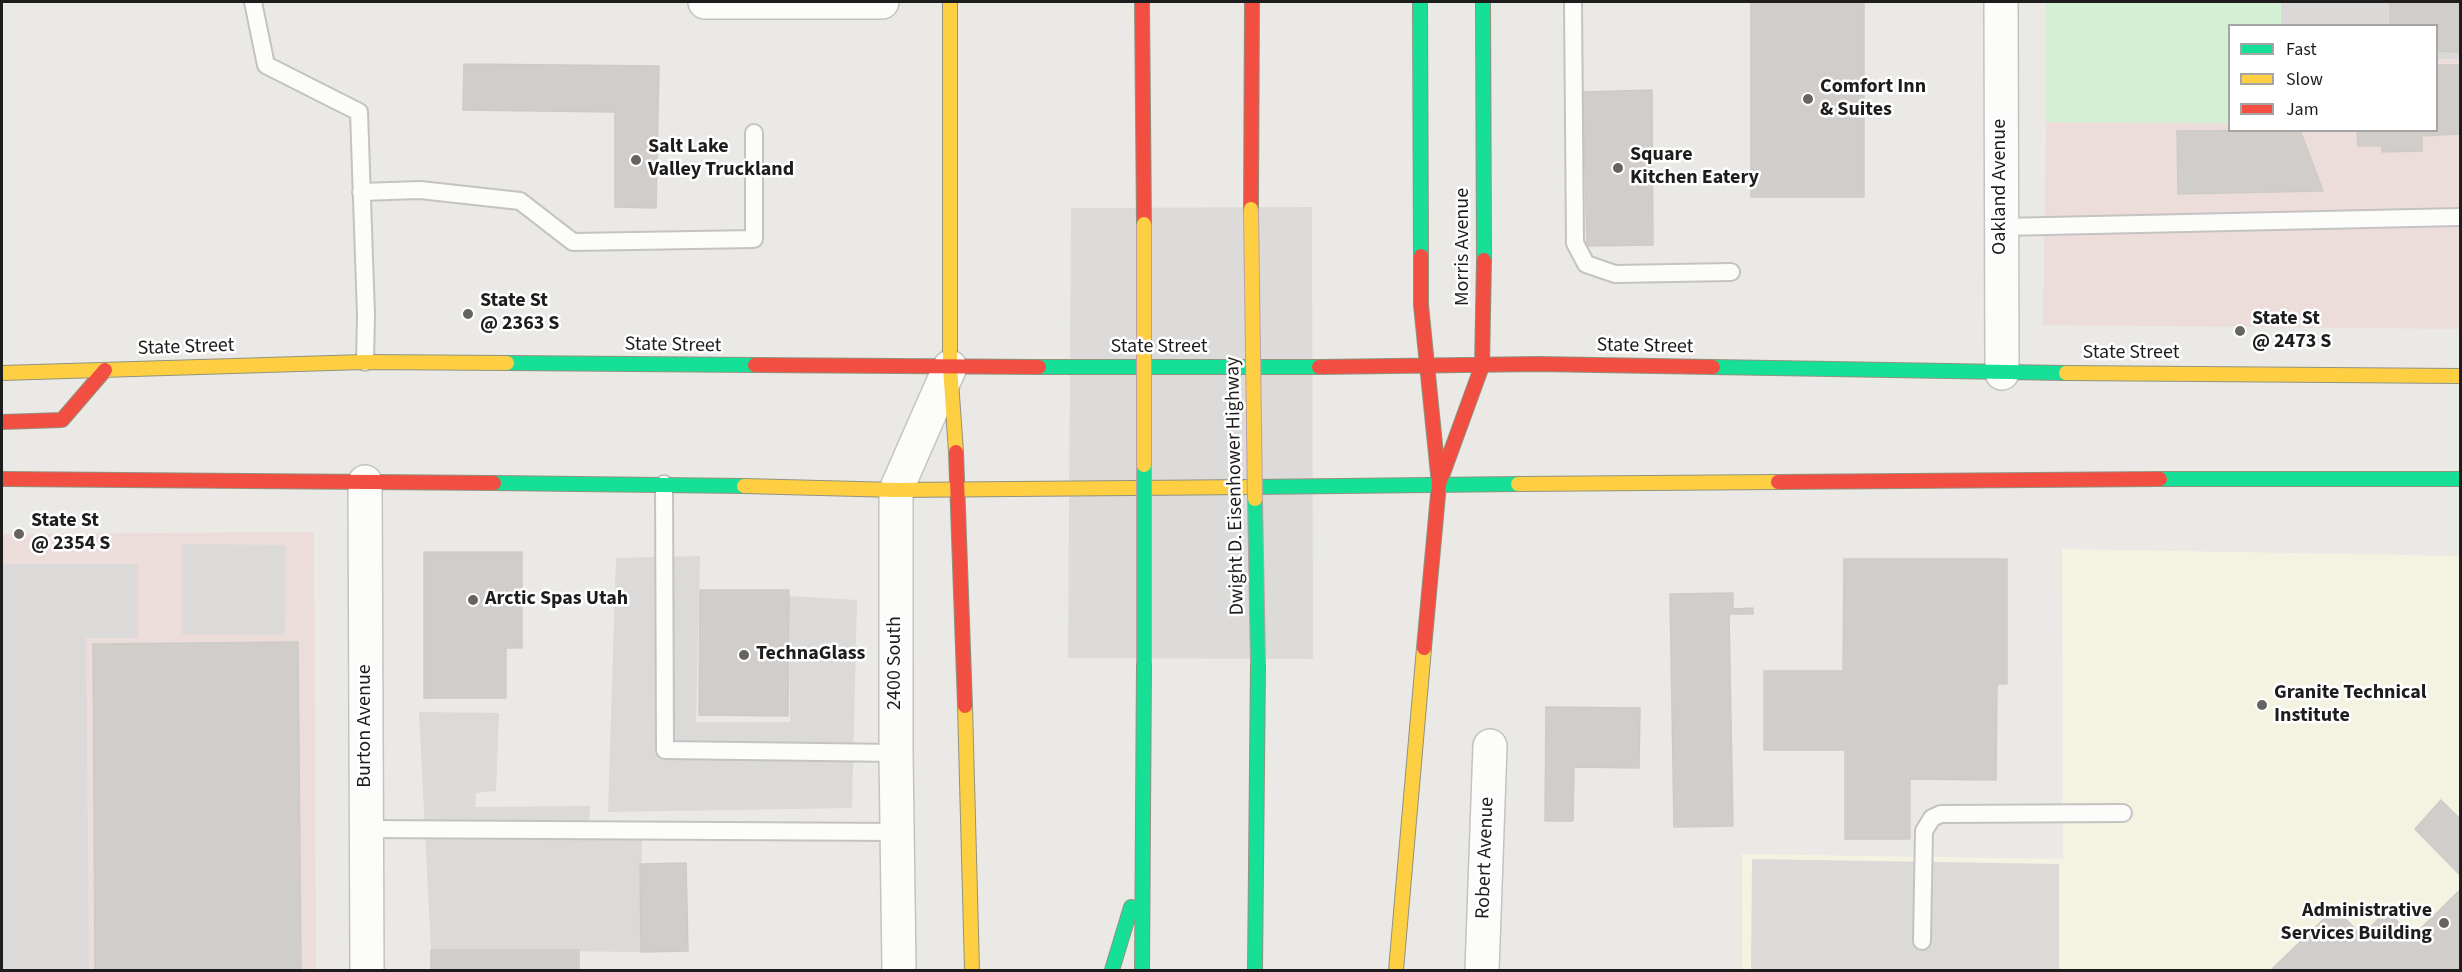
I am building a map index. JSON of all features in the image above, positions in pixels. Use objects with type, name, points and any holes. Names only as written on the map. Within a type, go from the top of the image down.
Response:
[{"type":"main road","points":[[950,2],[950,367],[959,489],[972,970]]},
{"type":"main road","points":[[1142,2],[1144,224],[1142,970]]},
{"type":"main road","name":"Dwight D. Eisenhower Highway","points":[[1252,2],[1251,209],[1258,664],[1255,970]]},
{"type":"main road","points":[[1396,970],[1439,484],[1421,305],[1420,2]]},
{"type":"main road","name":"Morris Avenue","points":[[1439,484],[1482,366],[1484,314],[1483,2]]},
{"type":"main road","name":"State Street","points":[[2,373],[365,362],[950,367],[1427,367],[1538,364],[2002,373],[2460,376]]},
{"type":"main road","points":[[2,422],[62,420],[105,370]]},
{"type":"main road","points":[[2,478],[664,484],[896,490],[2082,479],[2460,479]]},
{"type":"main road","points":[[1112,970],[1142,871]]},
{"type":"street","points":[[705,2],[882,2]]},
{"type":"street","name":"Oakland Avenue","points":[[2001,2],[2002,373]]},
{"type":"street","name":"2400 South","points":[[899,970],[896,490],[950,367]]},
{"type":"street","name":"Burton Avenue","points":[[365,482],[367,970]]},
{"type":"street","name":"Robert Avenue","points":[[1482,970],[1490,746]]},
{"type":"lane","points":[[253,2],[266,65],[359,112],[366,315],[365,362]]},
{"type":"lane","points":[[1573,2],[1575,243],[1586,264],[1615,274],[1731,272]]},
{"type":"lane","points":[[361,192],[420,190],[520,201],[573,242],[754,239],[754,133]]},
{"type":"lane","points":[[2002,227],[2460,217]]},
{"type":"lane","points":[[664,484],[665,750],[896,753]]},
{"type":"lane","points":[[1922,941],[1924,831],[1932,818],[1941,814],[2123,813]]},
{"type":"lane","points":[[366,829],[898,832]]},
{"type":"shaded area","points":[[2281,2],[2460,2],[2460,59],[2438,59],[2438,24],[2281,24]]},
{"type":"shaded area","points":[[2438,59],[2460,59],[2460,329],[2043,325],[2046,122],[2228,123],[2228,132],[2438,132]]},
{"type":"shaded area","points":[[314,532],[316,970],[2,970],[2,534]]},
{"type":"shaded area","points":[[182,544],[286,545],[285,635],[182,634]]},
{"type":"shaded area","name":"Granite Technical Institute","points":[[2062,549],[2460,556],[2460,970],[1742,970],[1742,854],[2063,859]]},
{"type":"shaded area","points":[[700,556],[696,722],[790,722],[789,596],[857,600],[852,808],[608,812],[616,558]]},
{"type":"shaded area","points":[[2,564],[138,564],[138,638],[86,638],[89,970],[2,970]]},
{"type":"shaded area","points":[[419,712],[499,713],[496,791],[476,793],[475,807],[590,806],[589,830],[642,838],[641,952],[431,950]]},
{"type":"shaded area","points":[[1752,859],[2059,864],[2059,970],[1751,970]]},
{"type":"green space","points":[[2046,2],[2281,2],[2281,24],[2228,24],[2228,123],[2046,122]]},
{"type":"pier","points":[[1312,207],[1313,659],[1068,658],[1071,208]]},
{"type":"building","name":"Comfort Inn & Suites","points":[[1751,2],[1864,2],[1864,197],[1751,197]]},
{"type":"building","points":[[2390,2],[2460,2],[2460,52],[2438,51],[2438,24],[2390,24]]},
{"type":"building","name":"Salt Lake Valley Truckland","points":[[464,64],[659,66],[656,208],[615,207],[615,112],[463,110]]},
{"type":"building","points":[[2438,65],[2460,65],[2460,134],[2422,136],[2422,151],[2382,152],[2382,146],[2358,146],[2357,132],[2438,132]]},
{"type":"building","name":"Square Kitchen Eatery","points":[[1652,90],[1653,245],[1587,246],[1583,92]]},
{"type":"building","points":[[2177,131],[2301,132],[2323,191],[2178,194]]},
{"type":"building","name":"Arctic Spas Utah","points":[[424,552],[522,552],[522,648],[506,648],[506,698],[424,698]]},
{"type":"building","points":[[1844,559],[2007,559],[2007,684],[1997,684],[1996,780],[1910,779],[1910,839],[1845,839],[1845,750],[1764,750],[1764,671],[1843,671]]},
{"type":"building","name":"TechnaGlass","points":[[700,590],[789,590],[788,716],[699,715]]},
{"type":"building","points":[[1733,593],[1733,609],[1753,608],[1753,614],[1729,614],[1733,826],[1674,827],[1670,594]]},
{"type":"building","points":[[298,642],[301,970],[95,970],[93,644]]},
{"type":"building","points":[[1546,707],[1640,708],[1639,768],[1574,767],[1573,821],[1545,821]]},
{"type":"building","name":"Administrative Services Building","points":[[2441,800],[2460,819],[2460,875],[2415,829]]},
{"type":"building","points":[[686,863],[688,951],[641,952],[640,864]]},
{"type":"building","name":"Administrative Services Building","points":[[2460,890],[2460,970],[2271,970],[2335,908],[2362,936],[2387,910],[2412,937]]},
{"type":"building","points":[[431,950],[579,950],[579,970],[431,970]]},
{"type":"traffic: fast","points":[[1420,2],[1421,256]]},
{"type":"traffic: fast","points":[[1483,2],[1484,260]]},
{"type":"traffic: fast","points":[[507,363],[755,365]]},
{"type":"traffic: fast","points":[[1039,367],[1319,367]]},
{"type":"traffic: fast","points":[[1713,367],[2066,373]]},
{"type":"traffic: fast","points":[[1144,465],[1144,663]]},
{"type":"traffic: fast","points":[[2160,479],[2460,479]]},
{"type":"traffic: fast","points":[[494,483],[744,486]]},
{"type":"traffic: fast","points":[[1252,487],[1518,484]]},
{"type":"traffic: fast","points":[[1255,499],[1258,664]]},
{"type":"traffic: fast","points":[[1142,970],[1144,663]]},
{"type":"traffic: fast","points":[[1255,970],[1258,664]]},
{"type":"traffic: fast","points":[[1112,970],[1131,907]]},
{"type":"traffic: slow","points":[[950,2],[950,367],[956,452]]},
{"type":"traffic: slow","points":[[1251,209],[1255,499]]},
{"type":"traffic: slow","points":[[1144,224],[1144,465]]},
{"type":"traffic: slow","points":[[2,373],[365,362],[507,363]]},
{"type":"traffic: slow","points":[[2066,373],[2460,376]]},
{"type":"traffic: slow","points":[[1518,484],[1778,482]]},
{"type":"traffic: slow","points":[[744,486],[896,490],[1252,487]]},
{"type":"traffic: slow","points":[[1396,970],[1424,648]]},
{"type":"traffic: slow","points":[[965,706],[972,970]]},
{"type":"traffic: jam","points":[[1142,2],[1144,224]]},
{"type":"traffic: jam","points":[[1251,209],[1252,2]]},
{"type":"traffic: jam","points":[[1421,256],[1421,305],[1439,484],[1424,648]]},
{"type":"traffic: jam","points":[[1439,484],[1482,366],[1484,260]]},
{"type":"traffic: jam","points":[[1319,367],[1538,364],[1713,367]]},
{"type":"traffic: jam","points":[[755,365],[1039,367]]},
{"type":"traffic: jam","points":[[2,422],[62,420],[105,370]]},
{"type":"traffic: jam","points":[[956,452],[965,706]]},
{"type":"traffic: jam","points":[[2,479],[494,483]]},
{"type":"traffic: jam","points":[[1778,482],[2160,479]]},
{"type":"place","name":"Comfort Inn & Suites","points":[[1808,99]]},
{"type":"place","name":"Salt Lake Valley Truckland","points":[[636,160]]},
{"type":"place","name":"Square Kitchen Eatery","points":[[1618,168]]},
{"type":"place","name":"State St @ 2363 S","points":[[468,314]]},
{"type":"place","name":"State St @ 2473 S","points":[[2240,331]]},
{"type":"place","name":"State St @ 2354 S","points":[[19,534]]},
{"type":"place","name":"Arctic Spas Utah","points":[[473,600]]},
{"type":"place","name":"TechnaGlass","points":[[744,655]]},
{"type":"place","name":"Granite Technical Institute","points":[[2262,705]]},
{"type":"place","name":"Administrative Services Building","points":[[2444,923]]}]
